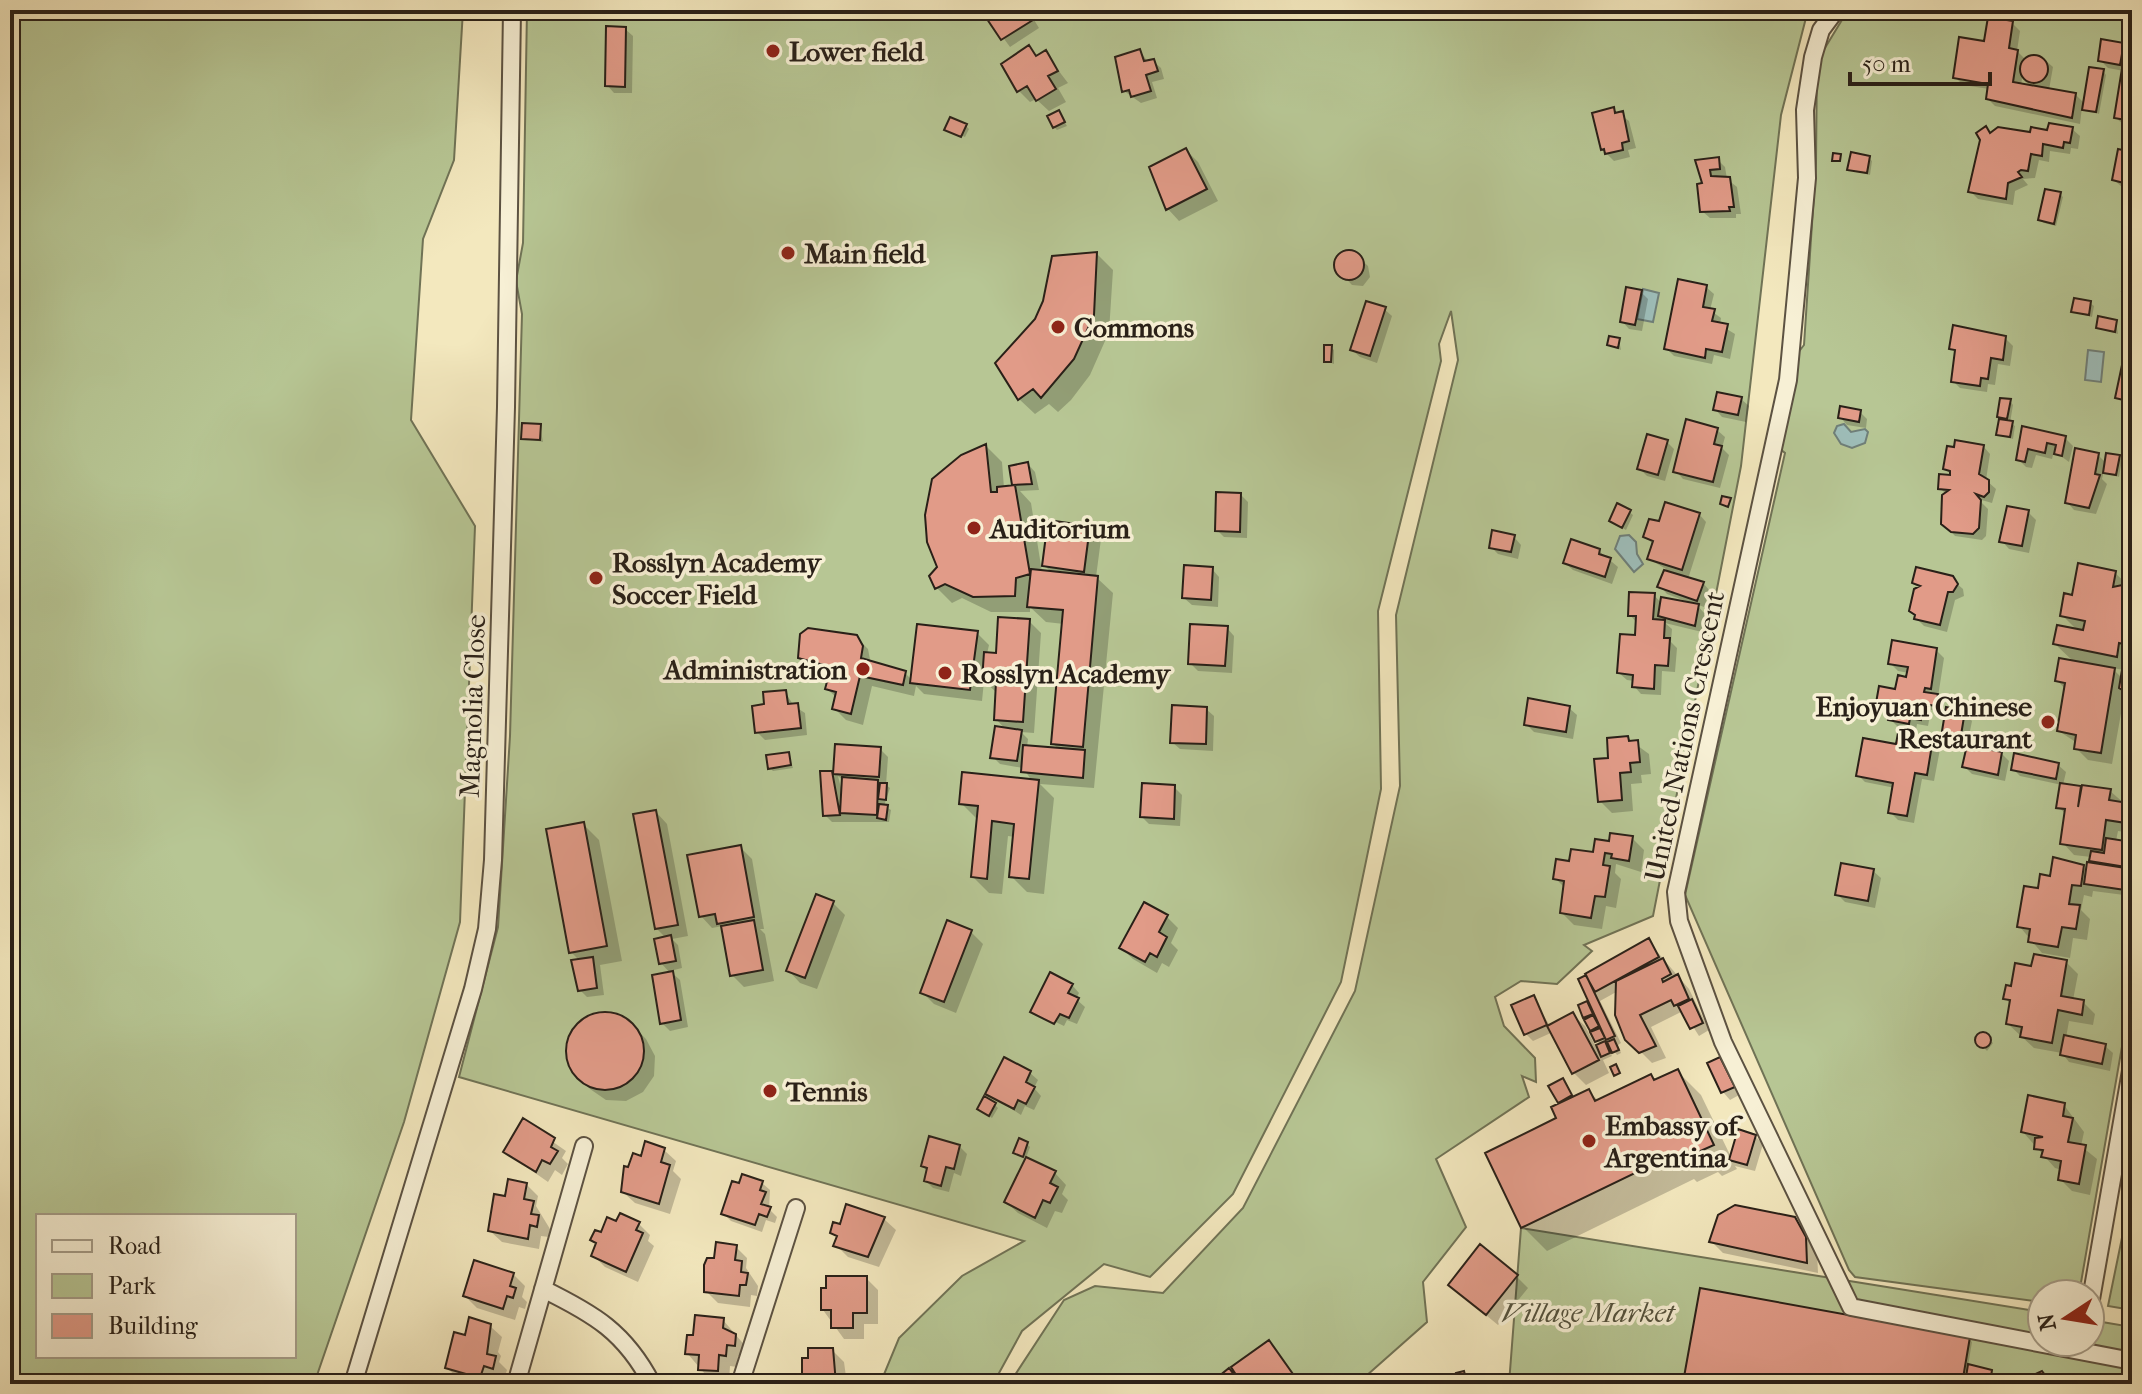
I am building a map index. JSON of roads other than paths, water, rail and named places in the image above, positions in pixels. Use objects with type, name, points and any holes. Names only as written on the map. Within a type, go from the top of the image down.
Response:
[{"type":"street","name":"Magnolia Close","points":[[353,1384],[464,1018],[487,929],[493,860],[506,437],[512,10]]},
{"type":"street","name":"United Nations Crescent","points":[[1836,10],[1821,30],[1813,57],[1805,110],[1807,178],[1788,380],[1676,892],[1679,921],[1723,1042],[1851,1307],[2026,1337]]},
{"type":"street","points":[[2095,1278],[2132,1065]]},
{"type":"street","points":[[516,1384],[584,1146]]},
{"type":"street","points":[[740,1384],[796,1208]]},
{"type":"street","points":[[543,1289],[592,1313],[620,1335],[652,1384]]},
{"type":"street","name":"United Nations Crescent","points":[[2106,1354],[2132,1361]]},
{"type":"water","points":[[1643,289],[1659,293],[1653,322],[1637,319]]},
{"type":"water","points":[[2088,350],[2104,352],[2101,382],[2085,380]]},
{"type":"water","points":[[1844,424],[1851,432],[1865,429],[1868,432],[1865,443],[1852,448],[1841,444],[1834,433],[1837,426]]},
{"type":"water","points":[[1629,535],[1636,542],[1637,554],[1643,564],[1634,572],[1615,549],[1620,536]]},
{"type":"place","name":"Lower field","points":[[773,51]]},
{"type":"place","name":"Main field","points":[[788,253]]},
{"type":"place","name":"Commons","points":[[1058,327]]},
{"type":"place","name":"Auditorium","points":[[974,528]]},
{"type":"place","name":"Rosslyn Academy Soccer Field","points":[[596,578]]},
{"type":"place","name":"Administration","points":[[863,669]]},
{"type":"place","name":"Rosslyn Academy","points":[[945,673]]},
{"type":"place","name":"Enjoyuan Chinese Restaurant","points":[[2048,722]]},
{"type":"place","name":"Tennis","points":[[770,1091]]},
{"type":"place","name":"Embassy of Argentina","points":[[1589,1141]]},
{"type":"park label","name":"Village Market","points":[[1588,1312]]}]
